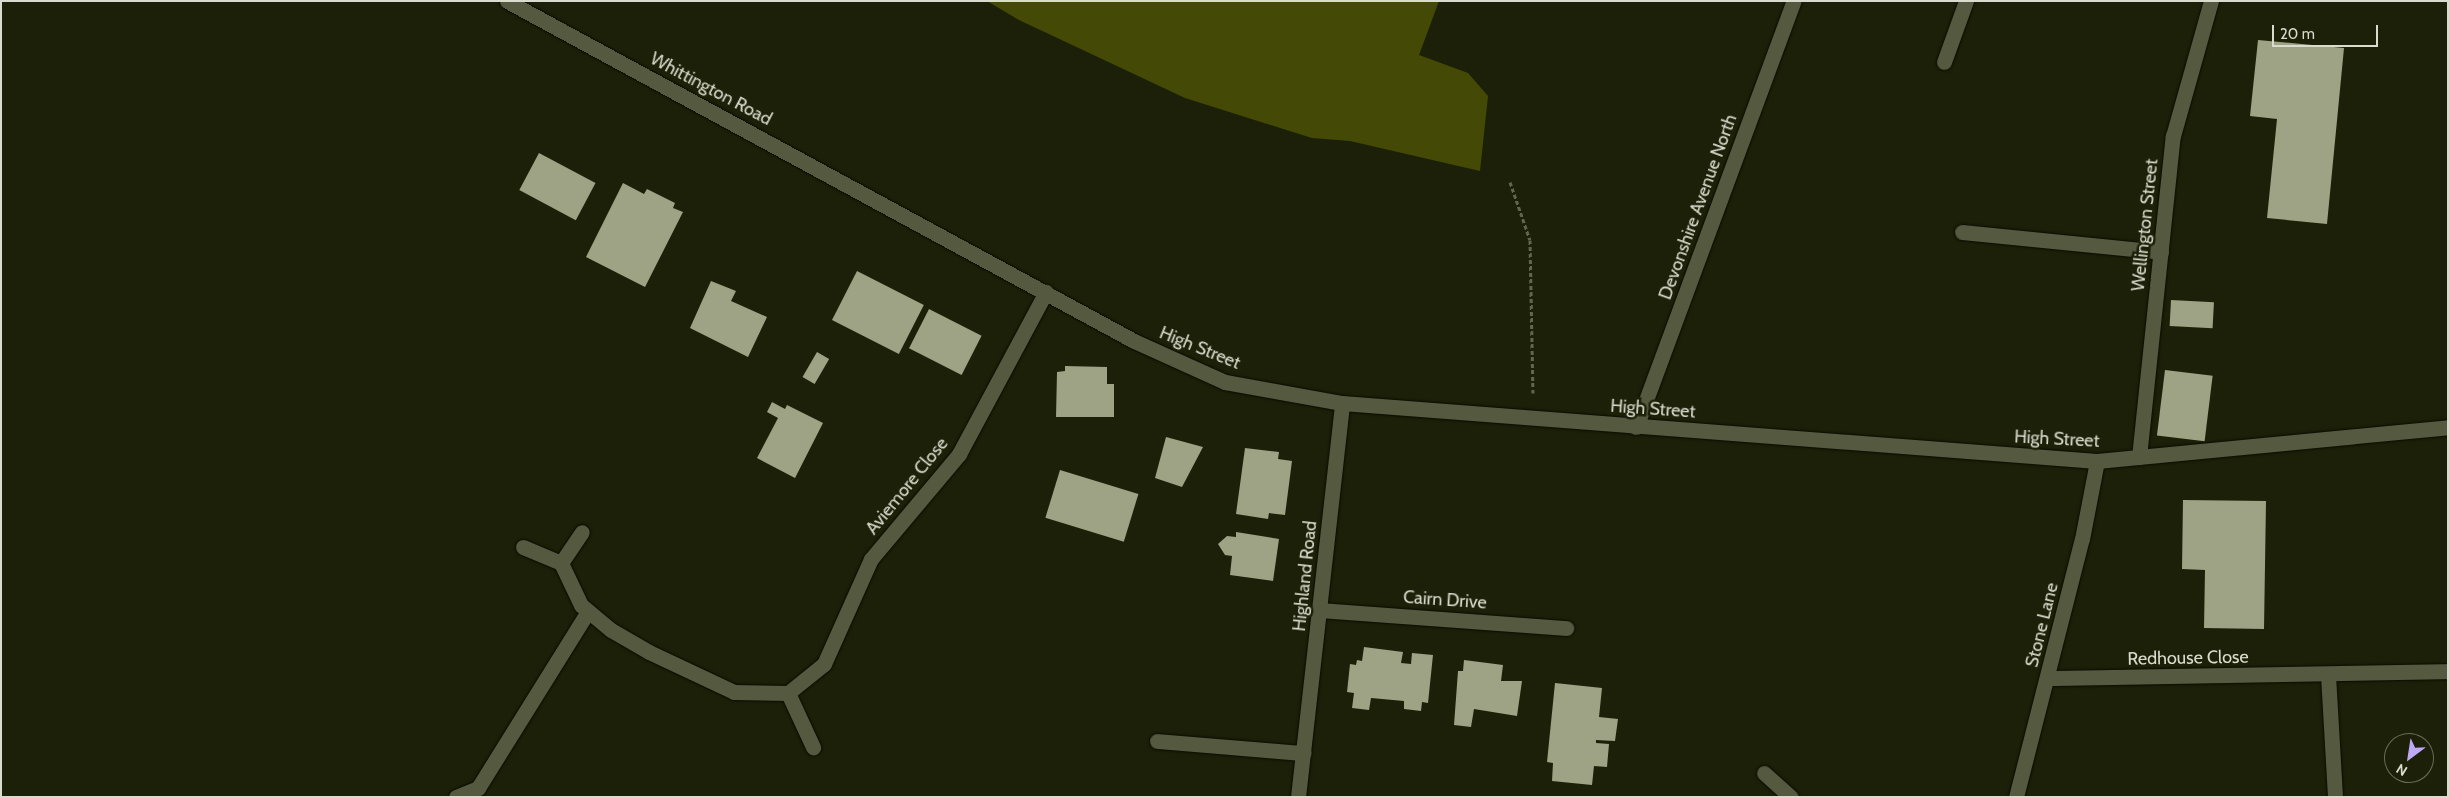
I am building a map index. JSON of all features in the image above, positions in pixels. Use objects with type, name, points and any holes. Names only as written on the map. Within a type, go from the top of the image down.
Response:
[{"type":"street","name":"Whittington Road","points":[[507,1],[898,210]]},
{"type":"street","name":"Devonshire Avenue North","points":[[1636,427],[1794,1]]},
{"type":"street","points":[[1944,62],[1966,1]]},
{"type":"street","name":"Wellington Street","points":[[2139,457],[2173,136],[2211,1]]},
{"type":"street","name":"High Street","points":[[898,210],[1134,342],[1225,382],[1342,403],[2097,461],[2448,427]]},
{"type":"street","points":[[1962,232],[2160,252]]},
{"type":"street","name":"Aviemore Close","points":[[788,693],[824,664],[871,559],[959,454],[1046,292]]},
{"type":"street","name":"Highland Road","points":[[1298,797],[1342,403]]},
{"type":"street","name":"Stone Lane","points":[[2016,797],[2048,678],[2082,539],[2097,461]]},
{"type":"street","points":[[560,563],[582,532]]},
{"type":"street","points":[[523,548],[560,563],[581,605],[611,630],[649,652],[734,692],[788,693],[813,747]]},
{"type":"street","name":"Cairn Drive","points":[[1320,610],[1566,628]]},
{"type":"street","points":[[456,797],[478,788],[588,611]]},
{"type":"street","name":"Redhouse Close","points":[[2048,678],[2448,672]]},
{"type":"street","points":[[2328,675],[2335,797]]},
{"type":"street","points":[[1157,741],[1304,752]]},
{"type":"street","points":[[1764,773],[1791,797]]},
{"type":"path","points":[[1510,182],[1530,240],[1532,418]]},
{"type":"green space","points":[[987,1],[1439,1],[1419,55],[1468,73],[1488,96],[1480,171],[1350,141],[1312,138],[1185,98],[1019,20]]},
{"type":"building","points":[[2258,40],[2344,48],[2327,224],[2267,218],[2277,119],[2250,116]]},
{"type":"building","points":[[539,153],[596,183],[576,220],[519,190]]},
{"type":"building","points":[[623,183],[644,194],[647,189],[675,203],[673,208],[683,212],[645,287],[586,257]]},
{"type":"building","points":[[857,271],[924,305],[899,354],[832,320]]},
{"type":"building","points":[[711,281],[736,291],[731,301],[767,317],[748,357],[690,328]]},
{"type":"building","points":[[2171,300],[2214,302],[2213,328],[2170,326]]},
{"type":"building","points":[[929,309],[982,336],[962,375],[909,348]]},
{"type":"building","points":[[817,352],[829,359],[815,384],[802,377]]},
{"type":"building","points":[[1065,366],[1107,367],[1107,384],[1114,384],[1114,417],[1056,417],[1057,372],[1065,371]]},
{"type":"building","points":[[2165,370],[2213,376],[2205,441],[2157,436]]},
{"type":"building","points":[[772,402],[785,409],[787,405],[823,423],[795,478],[757,458],[778,418],[767,412]]},
{"type":"building","points":[[1166,437],[1203,447],[1182,487],[1155,478]]},
{"type":"building","points":[[1245,448],[1279,452],[1278,459],[1292,461],[1285,515],[1269,513],[1268,519],[1236,514]]},
{"type":"building","points":[[1060,470],[1138,494],[1124,542],[1045,518]]},
{"type":"building","points":[[2183,500],[2266,501],[2264,629],[2204,628],[2205,570],[2182,569]]},
{"type":"building","points":[[1236,532],[1279,539],[1273,581],[1230,575],[1232,556],[1225,555],[1218,544],[1227,536],[1236,537]]},
{"type":"building","points":[[1364,647],[1403,652],[1401,663],[1411,664],[1412,653],[1433,655],[1428,703],[1422,702],[1421,711],[1404,709],[1404,701],[1371,698],[1369,710],[1352,708],[1354,693],[1347,692],[1350,664],[1356,665],[1357,660],[1362,661]]},
{"type":"building","points":[[1464,660],[1503,665],[1501,681],[1522,681],[1517,716],[1474,709],[1471,727],[1454,725],[1458,671],[1463,671]]},
{"type":"building","points":[[1555,683],[1602,688],[1599,717],[1618,719],[1615,741],[1596,740],[1596,743],[1609,744],[1607,767],[1594,766],[1592,785],[1552,781],[1553,763],[1547,762]]}]
